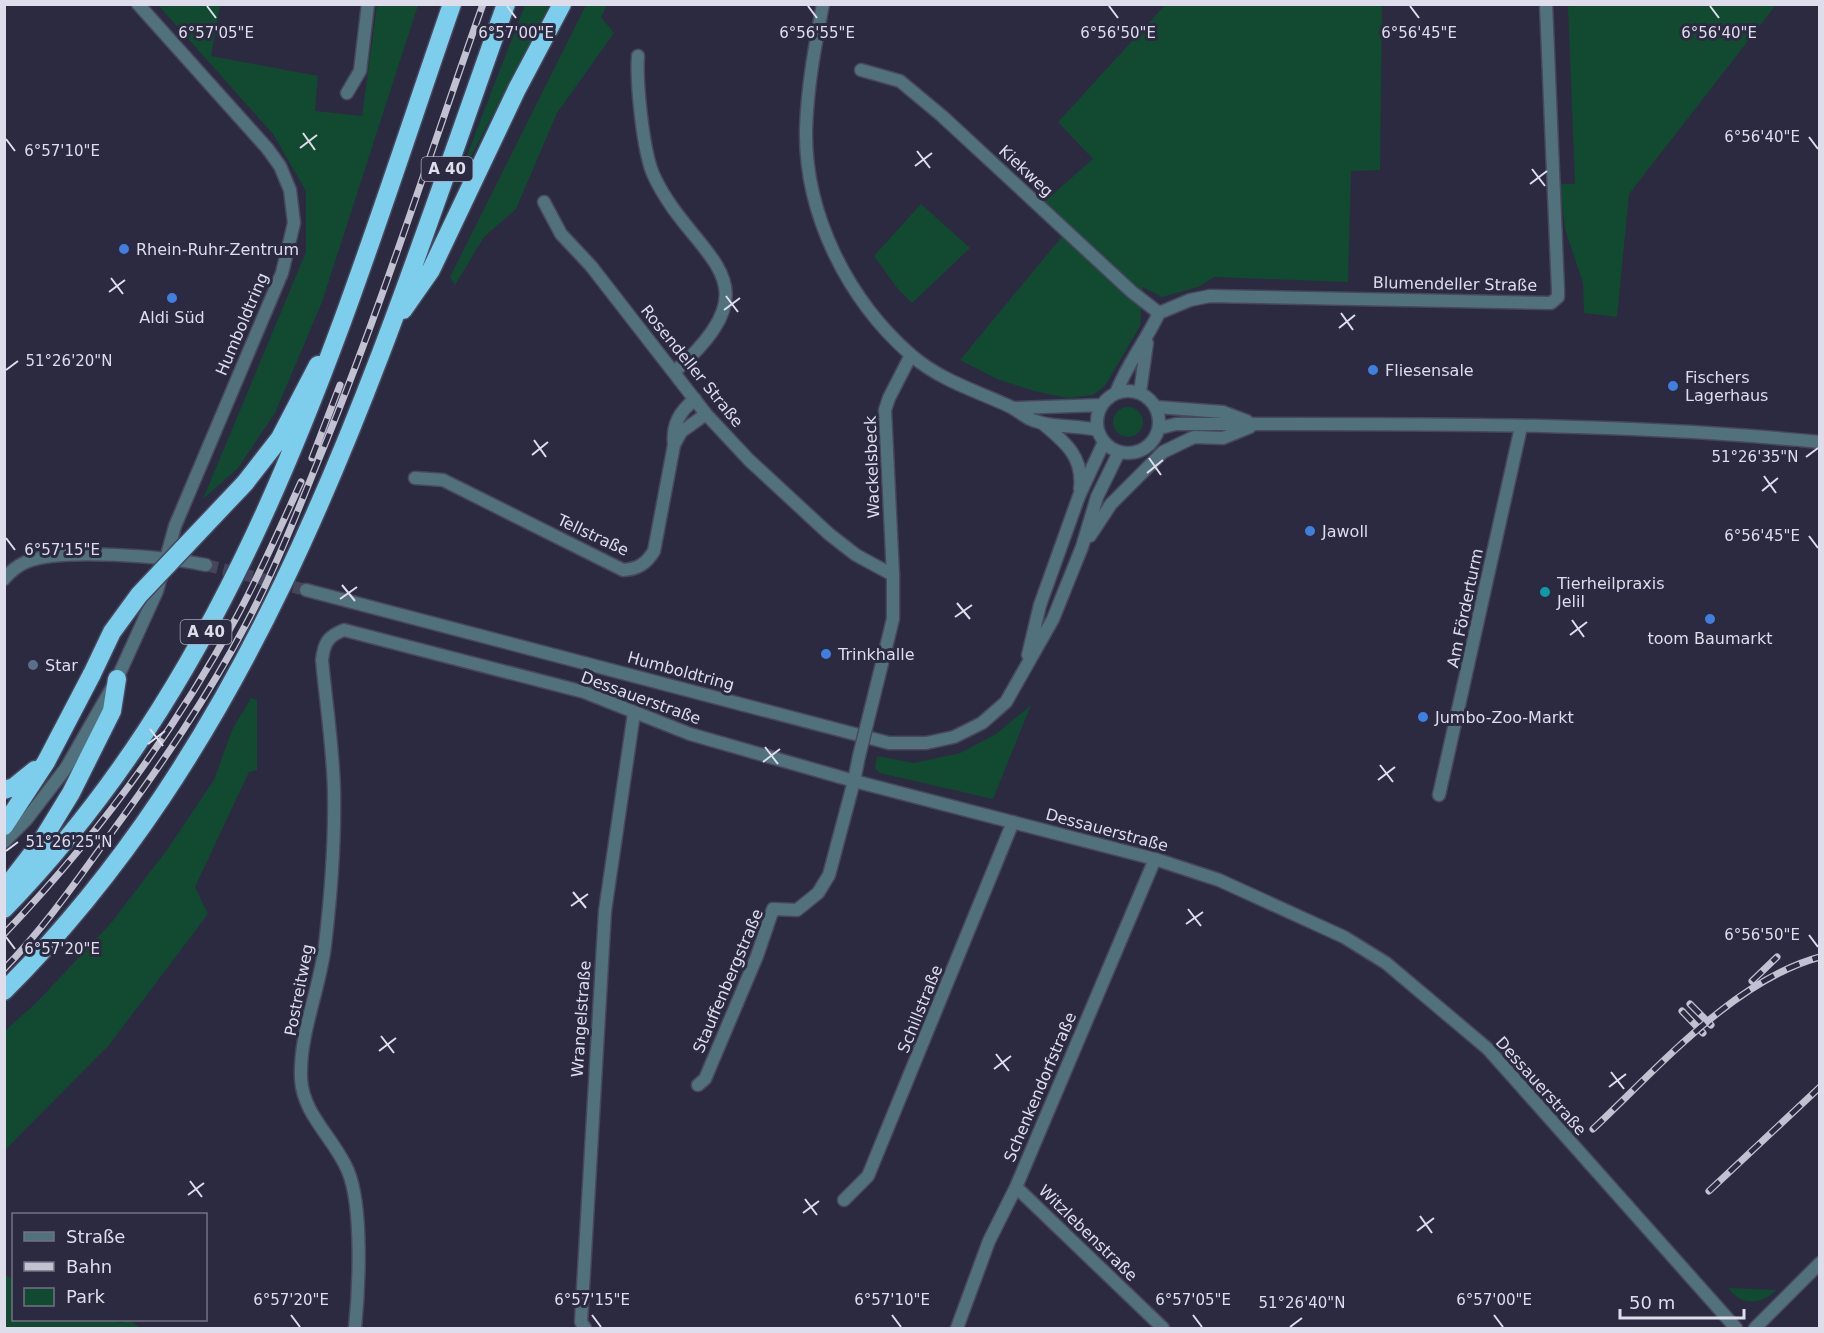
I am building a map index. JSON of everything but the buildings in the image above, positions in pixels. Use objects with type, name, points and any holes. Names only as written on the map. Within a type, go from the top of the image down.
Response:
[{"type":"highway","name":"A 40","points":[[4,909],[89,812],[130,756],[183,674],[240,569],[324,376],[452,4]]},
{"type":"highway","name":"A 40","points":[[4,991],[55,938],[125,851],[165,796],[224,700],[261,633],[314,520],[387,334],[506,4]]},
{"type":"highway","points":[[387,334],[431,270],[517,90],[562,4]]},
{"type":"highway","points":[[4,826],[46,762],[112,632],[139,595],[245,483],[280,438],[343,319]]},
{"type":"highway","points":[[4,890],[41,842],[71,793],[112,711],[117,679]]},
{"type":"highway","points":[[4,790],[14,787],[46,762]]},
{"type":"street","name":"Humboldtring","points":[[4,842],[26,820],[66,768],[117,679],[157,591],[175,526],[282,273],[294,223],[290,190],[280,166],[267,148],[138,4]]},
{"type":"street","points":[[347,93],[360,71],[368,4]]},
{"type":"street","points":[[823,4],[809,82],[806,132],[810,178],[823,228],[848,280],[887,330],[912,355],[947,380],[1041,423],[1075,453],[1082,478],[1079,496]]},
{"type":"street","name":"Blumendeller Straße","points":[[1159,313],[1190,300],[1210,296],[1551,303],[1558,297],[1557,209],[1546,4]]},
{"type":"street","points":[[638,56],[636,81],[652,171],[664,193],[717,263],[726,287],[725,303],[718,324],[690,358],[674,372]]},
{"type":"street","name":"Kiekweg","points":[[861,70],[900,81],[942,116],[1132,292],[1159,313]]},
{"type":"street","name":"Rosendeller Straße","points":[[544,202],[561,234],[591,266],[706,414],[749,460],[829,534],[856,555],[893,575]]},
{"type":"street","points":[[1116,393],[1123,374],[1148,338],[1159,313]]},
{"type":"street","points":[[1140,392],[1148,338]]},
{"type":"street","name":"Wackelsbeck","points":[[854,781],[892,619],[893,575],[885,411],[889,398],[912,355]]},
{"type":"street","points":[[1128,390],[1140,392],[1156,407],[1160,428],[1154,440],[1144,449],[1132,453],[1119,452],[1104,442],[1098,430],[1097,419],[1102,405],[1116,393],[1128,390]]},
{"type":"street","name":"Tellstraße","points":[[415,478],[443,480],[622,570],[631,570],[645,563],[654,551],[674,445],[673,433],[681,410],[695,399]]},
{"type":"street","points":[[1012,408],[1102,405]]},
{"type":"street","points":[[1156,407],[1222,412],[1257,424]]},
{"type":"street","points":[[674,445],[681,432],[706,414]]},
{"type":"street","points":[[1041,423],[1098,430]]},
{"type":"street","points":[[1160,428],[1176,424],[1521,427],[1717,432],[1820,442]]},
{"type":"street","points":[[1082,547],[1111,504],[1163,452],[1194,437],[1223,438],[1257,424]]},
{"type":"street","name":"Am Förderturm","points":[[1439,795],[1521,427]]},
{"type":"street","name":"Humboldtring","points":[[1024,671],[1040,604],[1079,496],[1104,442]]},
{"type":"street","name":"Humboldtring","points":[[306,590],[889,743],[926,743],[954,736],[982,723],[1006,702],[1053,619],[1082,547],[1097,497],[1119,452]]},
{"type":"street","points":[[4,579],[25,562],[48,556],[167,558],[206,565]]},
{"type":"street","name":"Dessauerstraße","points":[[324,645],[332,635],[344,630],[584,692],[690,734],[854,781],[1155,859],[1219,880],[1344,937],[1386,963],[1488,1049],[1736,1329]]},
{"type":"street","name":"Postreitweg","points":[[324,645],[322,660],[334,790],[333,864],[325,948],[302,1055],[301,1078],[310,1110],[347,1169],[353,1185],[360,1280],[355,1329]]},
{"type":"street","name":"Wrangelstraße","points":[[585,1329],[581,1322],[586,1198],[605,911],[634,713]]},
{"type":"street","name":"Stauffenbergstraße","points":[[698,1085],[705,1079],[757,956],[773,909],[797,910],[818,893],[830,875],[854,781]]},
{"type":"street","name":"Schillstraße","points":[[844,1200],[868,1176],[1013,822]]},
{"type":"street","name":"Schenkendorfstraße","points":[[957,1329],[989,1241],[1016,1187],[1155,859]]},
{"type":"street","name":"Witzlebenstraße","points":[[1016,1187],[1163,1329]]},
{"type":"street","points":[[1755,1329],[1820,1263]]},
{"type":"green space","points":[[158,5],[220,5],[211,56],[318,76],[315,111],[362,116],[377,5],[418,5],[322,302],[275,413],[238,468],[203,499],[306,252],[306,191],[273,134]]},
{"type":"green space","points":[[525,5],[550,5],[454,189]]},
{"type":"green space","points":[[586,5],[607,5],[601,17],[614,33],[557,113],[516,209],[484,237],[455,285],[450,277]]},
{"type":"green space","points":[[1165,5],[1382,5],[1380,170],[1351,171],[1348,282],[1214,277],[1198,287],[1162,297],[1143,287],[1140,326],[1105,386],[1093,395],[1068,398],[999,380],[960,360],[1070,227],[1044,202],[1093,159],[1058,122]]},
{"type":"green space","points":[[1568,5],[1776,5],[1629,194],[1617,317],[1584,313],[1583,283],[1565,229],[1560,184],[1575,184]]},
{"type":"green space","points":[[921,204],[970,248],[912,303],[898,289],[874,256]]},
{"type":"green space","points":[[1128,407],[1139,411],[1143,422],[1139,433],[1128,437],[1117,433],[1113,422],[1117,411]]},
{"type":"green space","points":[[251,698],[257,700],[257,770],[249,772],[195,887],[208,914],[109,1045],[5,1150],[5,1031],[38,1001],[111,923],[167,850],[214,780],[232,730]]},
{"type":"green space","points":[[1031,705],[993,799],[880,773],[875,768],[877,756],[914,763],[960,753],[996,734]]},
{"type":"green space","points":[[5,1275],[12,1278],[12,1321],[115,1321],[120,1323],[131,1321],[141,1328],[5,1328]]},
{"type":"green space","points":[[1729,1289],[1776,1290],[1764,1299],[1752,1302],[1739,1298]]},
{"type":"tunnel","points":[[206,565],[306,590]]},
{"type":"railway","points":[[4,969],[61,902],[148,782],[215,679],[255,606],[291,527],[361,352],[483,4]]},
{"type":"railway","points":[[312,458],[340,385]]},
{"type":"railway","points":[[4,934],[101,823],[186,702],[245,601],[301,482]]},
{"type":"railway","points":[[1752,981],[1777,957]]},
{"type":"railway","points":[[1593,1129],[1670,1054],[1727,1006],[1757,985],[1788,969],[1820,957]]},
{"type":"railway","points":[[1690,1004],[1711,1025]]},
{"type":"railway","points":[[1682,1011],[1703,1033]]},
{"type":"railway","points":[[1709,1191],[1820,1087]]},
{"type":"place","name":"Rhein-Ruhr-Zentrum","points":[[124,249]]},
{"type":"place","name":"Aldi Süd","points":[[172,298]]},
{"type":"place","name":"Fliesensale","points":[[1373,370]]},
{"type":"place","name":"Fischers Lagerhaus","points":[[1673,386]]},
{"type":"place","name":"Jawoll","points":[[1310,531]]},
{"type":"place","name":"Tierheilpraxis Jelil","points":[[1545,592]]},
{"type":"place","name":"toom Baumarkt","points":[[1710,619]]},
{"type":"place","name":"Trinkhalle","points":[[826,654]]},
{"type":"place","name":"Star","points":[[33,665]]},
{"type":"place","name":"Jumbo-Zoo-Markt","points":[[1423,717]]}]
